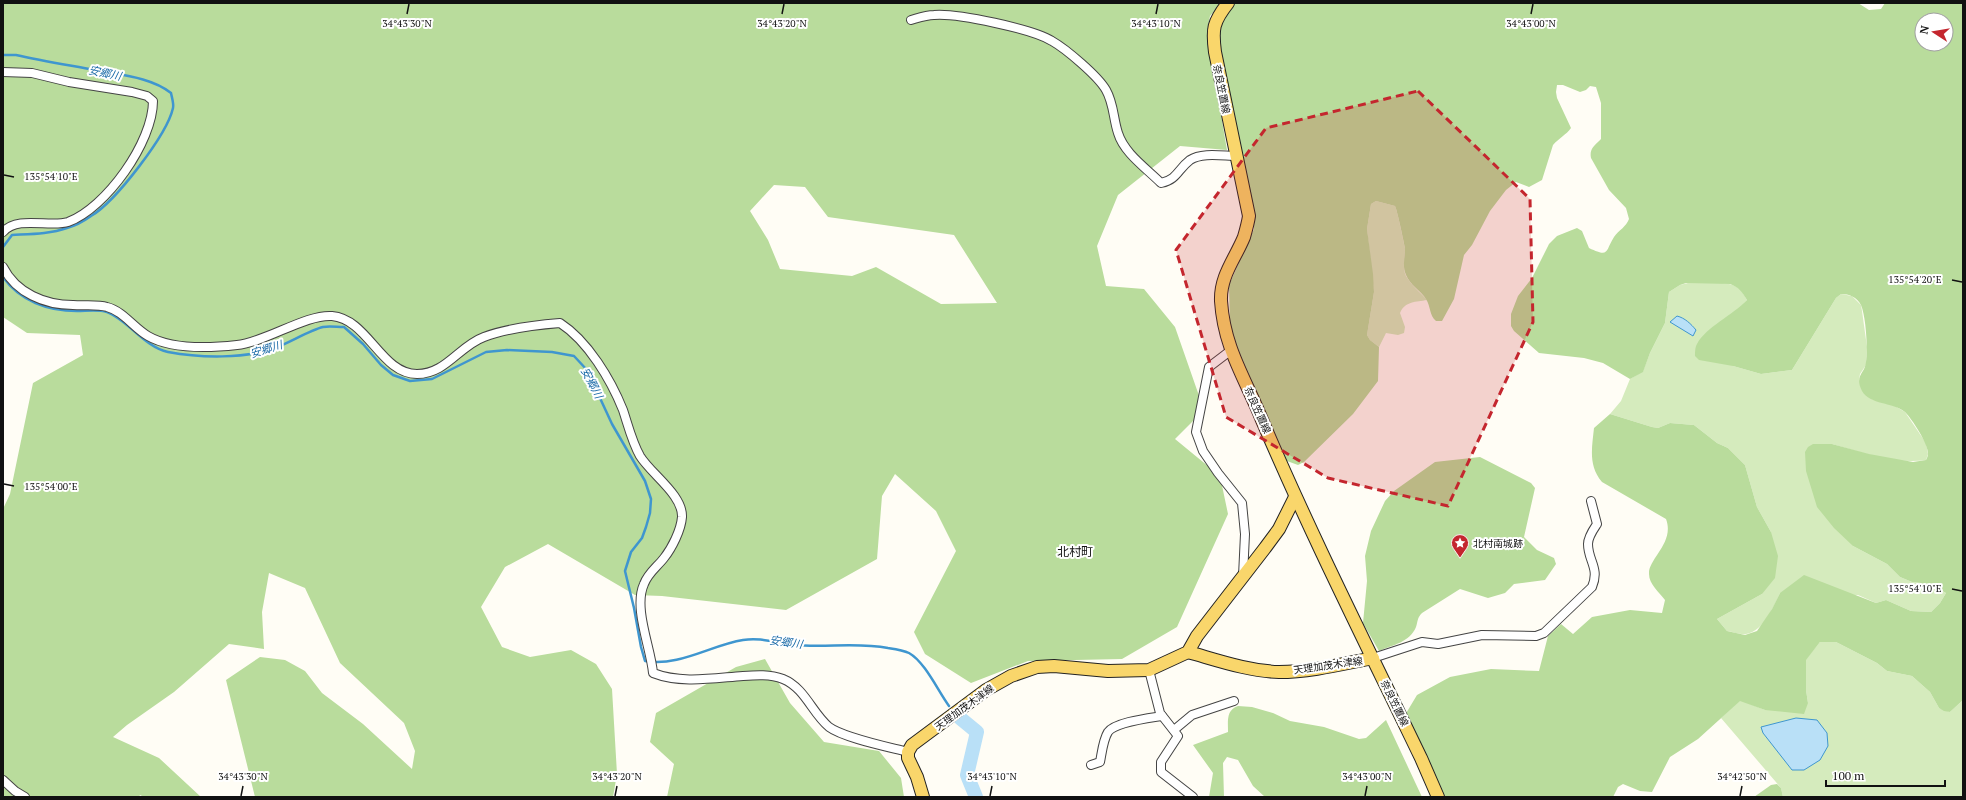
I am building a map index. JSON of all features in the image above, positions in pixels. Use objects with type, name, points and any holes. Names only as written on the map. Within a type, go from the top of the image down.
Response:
[{"type":"main road","name":"奈良笠置線","points":[[1228,3],[1219,14],[1213,31],[1215,52],[1250,216],[1243,237],[1228,268],[1222,294],[1224,326],[1230,351],[1255,401],[1295,498],[1373,658],[1438,797]]},
{"type":"main road","points":[[1188,652],[1197,636],[1278,529],[1295,498]]},
{"type":"main road","name":"天理加茂木津線","points":[[908,752],[912,745],[986,690],[1011,676],[1031,669],[1054,666],[1108,671],[1150,670],[1188,652],[1228,663],[1278,672],[1311,669],[1373,658]]},
{"type":"main road","points":[[908,752],[908,758],[917,777],[923,797]]},
{"type":"street","points":[[910,20],[935,15],[956,16],[1032,32],[1051,40],[1089,71],[1105,89],[1114,110],[1118,133],[1125,148],[1161,183],[1171,181],[1191,160],[1199,156],[1237,156]]},
{"type":"street","points":[[3,72],[32,73],[69,82],[132,92],[147,96],[153,101],[153,113],[134,158],[123,175],[101,200],[85,214],[66,222],[26,222],[6,228],[3,232]]},
{"type":"street","points":[[3,267],[15,284],[28,294],[44,301],[70,305],[107,307],[116,311],[147,336],[167,344],[196,346],[238,345],[272,335],[320,316],[333,316],[351,323],[402,372],[418,374],[434,371],[451,362],[471,344],[484,337],[514,329],[560,323],[571,330],[594,357],[609,381],[622,408],[640,456],[678,500],[682,509],[682,518],[679,530],[671,546],[664,558],[653,569],[643,585],[641,601],[653,673],[665,678],[683,679],[762,675],[783,680],[800,692],[830,727],[871,743],[908,752]]},
{"type":"street","points":[[1230,351],[1209,367],[1196,432],[1203,451],[1218,473],[1242,503],[1245,534],[1243,577]]},
{"type":"street","points":[[1373,658],[1422,642],[1438,644],[1482,634],[1536,636],[1544,632],[1592,587],[1595,579],[1594,562],[1588,545],[1590,537],[1597,524],[1591,501]]},
{"type":"street","points":[[1150,670],[1162,716],[1178,736],[1161,762],[1161,772],[1193,797]]},
{"type":"street","points":[[1174,730],[1192,715],[1234,701]]},
{"type":"street","points":[[1091,765],[1100,762],[1105,738],[1109,730],[1121,724],[1162,716]]},
{"type":"street","points":[[3,780],[15,791],[25,797]]},
{"type":"highlighted area","points":[[1418,91],[1530,199],[1533,322],[1448,506],[1328,478],[1226,417],[1176,250],[1266,128]]},
{"type":"green space","points":[[3,3],[1221,3],[1210,16],[1207,32],[1227,150],[1180,146],[1118,195],[1097,246],[1106,286],[1144,289],[1175,327],[1204,410],[1175,439],[1220,476],[1228,514],[1177,627],[1122,659],[1028,661],[971,683],[925,654],[914,632],[956,551],[936,511],[895,474],[882,496],[877,559],[786,610],[662,596],[635,595],[548,544],[505,567],[481,607],[502,647],[530,657],[571,650],[596,664],[612,689],[617,774],[613,797],[255,797],[226,680],[260,657],[285,660],[305,671],[322,693],[363,724],[412,769],[415,751],[404,723],[340,663],[305,588],[269,573],[262,612],[264,649],[229,644],[174,692],[127,725],[113,737],[159,758],[201,797],[144,797],[140,795],[139,797],[3,797],[3,509],[10,494],[33,383],[83,355],[80,335],[27,333],[3,317]],"holes":[[[774,185],[805,187],[828,217],[954,235],[997,303],[941,304],[876,267],[852,276],[780,269],[768,240],[750,211]]]},
{"type":"green space","points":[[1234,3],[1858,3],[1869,10],[1881,9],[1885,3],[1963,3],[1963,700],[1950,712],[1944,711],[1939,708],[1930,692],[1912,676],[1887,671],[1877,663],[1836,642],[1820,642],[1806,660],[1806,690],[1808,703],[1804,714],[1765,710],[1740,701],[1698,739],[1670,757],[1652,792],[1640,791],[1623,784],[1618,787],[1613,797],[1443,797],[1405,715],[1417,695],[1450,677],[1491,669],[1539,671],[1548,636],[1561,624],[1573,634],[1592,617],[1630,610],[1662,613],[1665,600],[1652,585],[1649,574],[1652,562],[1667,536],[1668,528],[1666,519],[1602,482],[1593,463],[1592,449],[1594,428],[1610,414],[1658,428],[1670,423],[1694,425],[1717,443],[1728,448],[1745,465],[1757,507],[1771,532],[1778,556],[1775,578],[1762,594],[1717,619],[1727,631],[1745,635],[1757,631],[1772,609],[1780,593],[1804,575],[1876,603],[1886,600],[1911,611],[1931,612],[1940,603],[1946,593],[1930,584],[1912,582],[1900,577],[1887,564],[1853,546],[1834,528],[1817,507],[1806,471],[1805,452],[1808,447],[1813,444],[1832,444],[1869,454],[1913,462],[1926,460],[1928,450],[1920,432],[1905,412],[1894,406],[1870,399],[1862,391],[1859,378],[1866,362],[1867,349],[1865,325],[1861,305],[1850,295],[1841,294],[1836,298],[1792,370],[1761,374],[1733,366],[1699,360],[1695,356],[1696,345],[1701,338],[1747,300],[1740,290],[1730,284],[1686,283],[1669,292],[1665,323],[1650,353],[1643,372],[1630,379],[1603,363],[1584,358],[1539,353],[1514,331],[1511,326],[1511,314],[1518,296],[1532,278],[1549,244],[1557,236],[1577,228],[1582,231],[1589,248],[1604,253],[1608,249],[1614,237],[1629,219],[1626,208],[1609,190],[1591,158],[1592,150],[1601,139],[1601,103],[1596,87],[1590,86],[1586,90],[1580,92],[1563,85],[1557,85],[1557,98],[1571,128],[1553,145],[1542,180],[1529,187],[1516,182],[1506,190],[1490,211],[1472,245],[1464,255],[1454,299],[1442,321],[1436,321],[1434,319],[1426,299],[1410,282],[1406,275],[1404,265],[1405,248],[1395,206],[1376,201],[1371,204],[1367,229],[1374,292],[1367,335],[1370,340],[1379,347],[1378,381],[1353,414],[1304,462],[1298,465],[1287,461],[1243,365],[1230,327],[1229,285],[1254,229],[1239,146],[1216,37],[1223,15]]},
{"type":"green space","points":[[1376,201],[1395,206],[1405,248],[1404,266],[1406,276],[1427,300],[1411,303],[1405,306],[1400,313],[1405,327],[1404,333],[1398,335],[1386,333],[1379,347],[1370,340],[1367,335],[1374,292],[1367,229],[1371,204]]},
{"type":"green space","points":[[1692,282],[1728,284],[1737,287],[1742,291],[1747,300],[1739,309],[1733,366],[1761,374],[1792,370],[1836,298],[1841,294],[1852,296],[1861,305],[1867,347],[1866,365],[1860,374],[1859,380],[1872,399],[1895,406],[1905,412],[1926,443],[1928,454],[1926,460],[1902,461],[1878,457],[1832,444],[1853,546],[1887,564],[1900,577],[1912,582],[1929,584],[1946,593],[1940,603],[1931,612],[1911,611],[1886,600],[1876,603],[1858,595],[1780,593],[1767,618],[1752,632],[1739,634],[1727,631],[1717,619],[1762,594],[1771,532],[1757,507],[1745,465],[1728,448],[1717,443],[1694,425],[1670,423],[1658,428],[1610,414],[1621,401],[1630,379],[1643,371],[1665,323],[1669,292],[1680,285]]},
{"type":"green space","points":[[1480,457],[1531,483],[1535,488],[1524,537],[1537,550],[1554,558],[1556,564],[1545,580],[1514,584],[1505,593],[1488,598],[1460,589],[1422,613],[1418,618],[1413,632],[1405,640],[1379,651],[1363,623],[1367,581],[1365,556],[1371,531],[1385,501],[1394,491],[1435,462]]},
{"type":"green space","points":[[1820,642],[1836,642],[1877,663],[1887,671],[1912,676],[1930,692],[1939,708],[1950,712],[1963,700],[1963,797],[1783,797],[1781,788],[1721,718],[1740,700],[1765,710],[1808,703],[1806,690],[1806,659]]},
{"type":"green space","points":[[765,659],[790,703],[824,742],[879,751],[901,778],[904,797],[667,797],[674,764],[650,742],[656,713],[736,667]]},
{"type":"green space","points":[[1238,706],[1252,707],[1273,713],[1290,721],[1324,727],[1359,739],[1366,738],[1386,720],[1422,797],[1265,797],[1253,786],[1238,760],[1227,757],[1223,763],[1224,797],[1209,797],[1213,773],[1193,745],[1228,732],[1228,716],[1231,710]]},
{"type":"green space","points":[[1777,784],[1781,788],[1783,797],[1754,797],[1771,785]]},
{"type":"water","points":[[1677,316],[1683,318],[1696,330],[1693,336],[1670,322]]},
{"type":"water","points":[[1796,718],[1817,720],[1827,733],[1828,746],[1820,760],[1804,770],[1792,770],[1763,733],[1761,727]]},
{"type":"waterway","name":"安郷川","points":[[3,55],[16,55],[145,80],[154,83],[171,93],[173,105],[169,120],[151,150],[126,183],[101,208],[88,218],[70,227],[40,233],[12,235],[3,247]]},
{"type":"waterway","name":"安郷川","points":[[3,277],[26,298],[45,307],[66,311],[96,310],[107,312],[122,320],[151,345],[168,352],[181,354],[236,356],[263,352],[323,327],[344,327],[363,344],[381,365],[393,375],[410,381],[432,379],[486,352],[507,350],[552,352],[574,356],[587,370],[612,424],[645,481],[651,499],[650,513],[646,527],[642,538],[631,552],[625,571],[645,661],[670,661],[695,655],[719,646],[750,639],[794,645],[876,646],[902,650],[915,657],[931,677],[949,706]]},
{"type":"waterway","name":"安郷川","points":[[960,718],[977,732],[967,775],[976,797]]},
{"type":"place","name":"北村南城跡","points":[[1460,558]]},
{"type":"district","name":"北村町","points":[[1075,552]]}]
